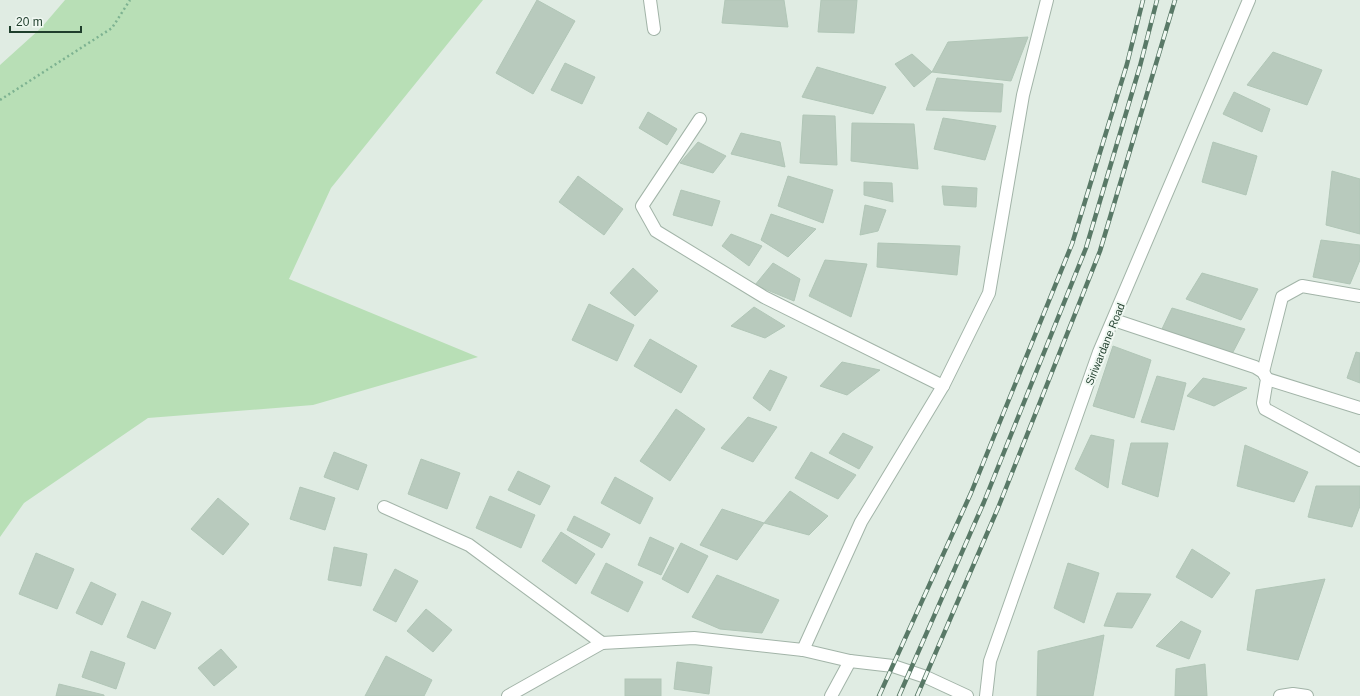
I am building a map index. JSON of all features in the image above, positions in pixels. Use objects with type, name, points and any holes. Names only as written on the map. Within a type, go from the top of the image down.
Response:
[{"type":"street","points":[[650,0],[654,29]]},
{"type":"street","points":[[803,650],[861,522],[942,386],[989,293],[1024,95],[1048,0]]},
{"type":"street","name":"Siriwardane Road","points":[[986,696],[990,661],[1099,352],[1114,320],[1249,0]]},
{"type":"street","points":[[700,119],[642,206],[656,231],[764,297],[942,386]]},
{"type":"street","points":[[1360,296],[1302,286],[1282,297],[1265,376],[1263,403],[1265,409],[1360,460]]},
{"type":"street","points":[[1114,320],[1254,367],[1265,376],[1360,408]]},
{"type":"street","points":[[384,506],[469,545],[602,642]]},
{"type":"street","points":[[508,696],[602,642],[694,638],[803,650],[850,661],[893,666],[926,677],[967,696]]},
{"type":"street","points":[[831,696],[850,661]]},
{"type":"street","points":[[1280,696],[1293,694],[1307,696]]},
{"type":"path","points":[[0,100],[112,28],[130,0]]},
{"type":"green space","points":[[65,0],[483,0],[331,188],[289,279],[478,357],[313,405],[148,418],[24,503],[0,537],[0,65],[41,28]]},
{"type":"building","points":[[537,0],[575,21],[533,94],[496,73]]},
{"type":"building","points":[[725,0],[784,0],[788,27],[722,23]]},
{"type":"building","points":[[821,0],[857,0],[854,33],[818,32]]},
{"type":"building","points":[[1028,37],[1011,81],[932,72],[948,42]]},
{"type":"building","points":[[1273,52],[1322,70],[1307,105],[1247,85]]},
{"type":"building","points":[[912,54],[932,72],[914,87],[895,64]]},
{"type":"building","points":[[565,63],[595,77],[582,104],[551,90]]},
{"type":"building","points":[[817,67],[886,87],[873,114],[802,97]]},
{"type":"building","points":[[937,78],[1003,84],[1001,112],[926,110]]},
{"type":"building","points":[[1234,92],[1270,109],[1262,132],[1223,114]]},
{"type":"building","points":[[648,112],[677,129],[667,145],[639,128]]},
{"type":"building","points":[[803,115],[835,116],[837,165],[800,163]]},
{"type":"building","points":[[943,118],[996,126],[985,160],[934,149]]},
{"type":"building","points":[[852,123],[914,124],[918,169],[851,161]]},
{"type":"building","points":[[741,133],[780,142],[785,167],[731,154]]},
{"type":"building","points":[[698,142],[726,156],[713,173],[680,163]]},
{"type":"building","points":[[1213,142],[1257,156],[1246,195],[1202,182]]},
{"type":"building","points":[[1332,171],[1360,179],[1360,234],[1326,225]]},
{"type":"building","points":[[578,176],[623,209],[604,235],[559,202]]},
{"type":"building","points":[[788,176],[833,190],[823,223],[778,206]]},
{"type":"building","points":[[864,182],[892,183],[893,202],[864,195]]},
{"type":"building","points":[[942,186],[977,188],[976,207],[944,205]]},
{"type":"building","points":[[681,190],[720,201],[712,226],[673,215]]},
{"type":"building","points":[[865,205],[886,210],[878,231],[860,235]]},
{"type":"building","points":[[771,214],[816,229],[788,257],[761,240]]},
{"type":"building","points":[[731,234],[762,246],[749,266],[722,246]]},
{"type":"building","points":[[1321,240],[1360,245],[1360,260],[1350,284],[1313,277]]},
{"type":"building","points":[[878,243],[960,246],[957,275],[877,267]]},
{"type":"building","points":[[825,260],[867,264],[851,317],[809,296]]},
{"type":"building","points":[[773,263],[800,279],[794,301],[755,285]]},
{"type":"building","points":[[633,268],[658,291],[635,316],[610,293]]},
{"type":"building","points":[[1202,273],[1258,289],[1241,320],[1186,299]]},
{"type":"building","points":[[589,304],[634,325],[617,361],[572,340]]},
{"type":"building","points":[[754,307],[785,326],[765,338],[731,326]]},
{"type":"building","points":[[1172,308],[1245,329],[1232,354],[1162,329]]},
{"type":"building","points":[[650,339],[697,366],[681,393],[634,366]]},
{"type":"building","points":[[1113,346],[1151,360],[1134,418],[1093,406]]},
{"type":"building","points":[[1356,352],[1360,353],[1360,383],[1347,378]]},
{"type":"building","points":[[842,362],[880,370],[847,395],[820,386]]},
{"type":"building","points":[[770,370],[787,377],[770,411],[753,398]]},
{"type":"building","points":[[1157,376],[1186,383],[1174,430],[1141,422]]},
{"type":"building","points":[[1203,378],[1247,388],[1214,406],[1187,396]]},
{"type":"building","points":[[676,409],[705,429],[670,481],[640,461]]},
{"type":"building","points":[[748,417],[777,427],[753,462],[721,448]]},
{"type":"building","points":[[843,433],[873,447],[859,469],[829,453]]},
{"type":"building","points":[[1091,435],[1114,440],[1108,488],[1075,469]]},
{"type":"building","points":[[1131,443],[1168,443],[1158,497],[1122,484]]},
{"type":"building","points":[[1245,445],[1308,472],[1294,502],[1237,486]]},
{"type":"building","points":[[334,452],[367,465],[358,490],[324,477]]},
{"type":"building","points":[[811,452],[856,475],[838,499],[795,478]]},
{"type":"building","points":[[421,459],[460,473],[447,509],[408,494]]},
{"type":"building","points":[[518,471],[550,486],[540,505],[508,490]]},
{"type":"building","points":[[615,477],[653,498],[640,524],[601,503]]},
{"type":"building","points":[[1316,486],[1360,486],[1360,506],[1352,527],[1308,517]]},
{"type":"building","points":[[300,487],[335,498],[325,530],[290,519]]},
{"type":"building","points":[[790,491],[828,516],[809,535],[764,523]]},
{"type":"building","points":[[490,496],[535,515],[521,548],[476,528]]},
{"type":"building","points":[[218,498],[249,524],[223,555],[191,529]]},
{"type":"building","points":[[722,509],[764,523],[737,560],[700,545]]},
{"type":"building","points":[[574,516],[610,534],[602,548],[567,530]]},
{"type":"building","points":[[561,532],[595,554],[576,584],[542,561]]},
{"type":"building","points":[[650,537],[674,548],[661,575],[638,565]]},
{"type":"building","points":[[681,543],[708,556],[688,593],[662,579]]},
{"type":"building","points":[[334,547],[367,554],[361,586],[328,580]]},
{"type":"building","points":[[1192,549],[1230,573],[1212,598],[1176,577]]},
{"type":"building","points":[[36,553],[74,569],[57,609],[19,594]]},
{"type":"building","points":[[606,563],[643,582],[628,612],[591,593]]},
{"type":"building","points":[[1068,563],[1099,573],[1084,623],[1054,608]]},
{"type":"building","points":[[395,569],[418,581],[396,622],[373,610]]},
{"type":"building","points":[[717,575],[779,600],[762,633],[720,629],[692,617]]},
{"type":"building","points":[[1325,579],[1298,660],[1247,650],[1256,590]]},
{"type":"building","points":[[91,582],[116,594],[102,625],[76,613]]},
{"type":"building","points":[[1117,593],[1151,594],[1132,628],[1104,626]]},
{"type":"building","points":[[142,601],[171,613],[155,649],[127,637]]},
{"type":"building","points":[[426,609],[452,630],[433,652],[407,631]]},
{"type":"building","points":[[1181,621],[1201,631],[1189,659],[1156,646]]},
{"type":"building","points":[[1104,635],[1093,696],[1037,696],[1038,651]]},
{"type":"building","points":[[221,649],[237,667],[214,686],[198,668]]},
{"type":"building","points":[[91,651],[125,663],[116,689],[82,677]]},
{"type":"building","points":[[386,656],[432,680],[424,696],[365,696]]},
{"type":"building","points":[[677,662],[712,667],[709,694],[674,689]]},
{"type":"building","points":[[1205,664],[1207,696],[1175,696],[1176,669]]},
{"type":"building","points":[[625,679],[661,679],[661,696],[625,696]]},
{"type":"building","points":[[59,684],[104,695],[104,696],[56,696]]},
{"type":"railway","points":[[879,696],[971,493],[1072,244],[1127,64],[1143,0]]},
{"type":"railway","points":[[899,696],[984,502],[1086,248],[1140,66],[1157,0]]},
{"type":"railway","points":[[917,696],[998,508],[1100,251],[1175,0]]}]
